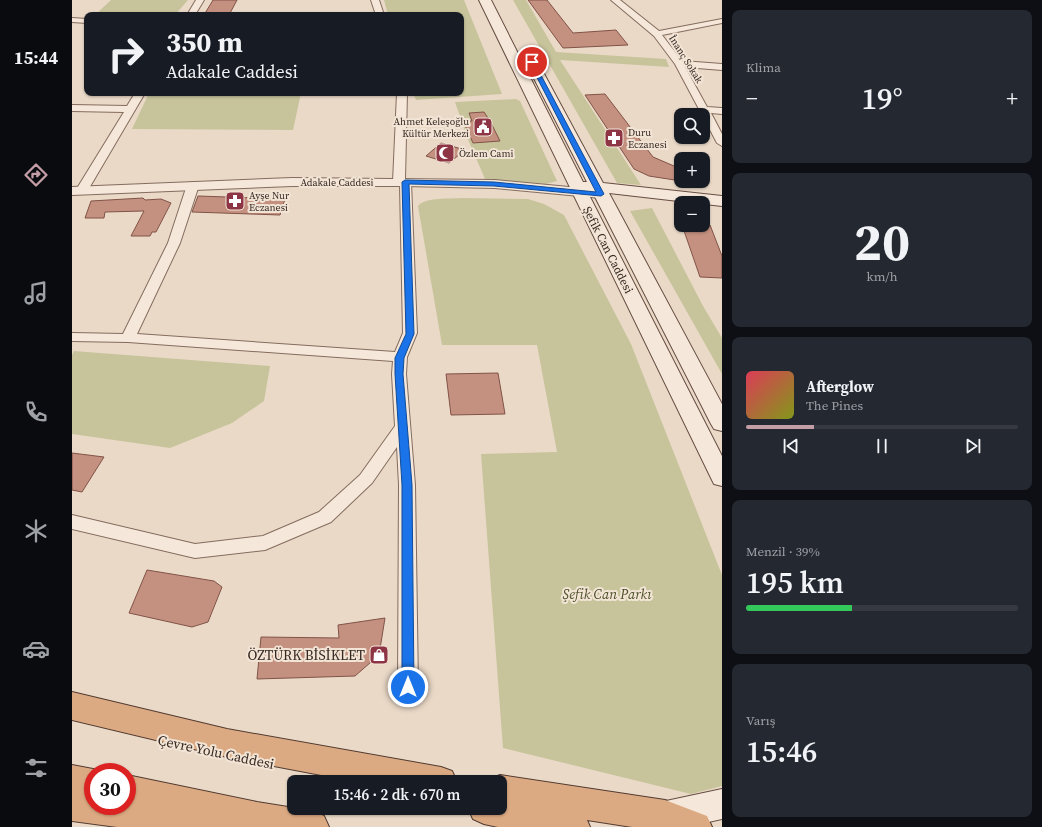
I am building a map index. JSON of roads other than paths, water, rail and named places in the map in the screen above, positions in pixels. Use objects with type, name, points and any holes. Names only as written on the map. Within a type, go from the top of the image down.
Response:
[{"type":"highway","points":[[72,706],[227,743],[403,775]]},
{"type":"highway","name":"Çevre Yolu Caddesi","points":[[72,721],[327,775]]},
{"type":"highway","points":[[72,780],[84,782]]},
{"type":"highway","points":[[507,792],[665,816],[696,827]]},
{"type":"highway","points":[[136,793],[256,818],[313,827]]},
{"type":"highway","points":[[72,805],[237,827]]},
{"type":"highway","points":[[507,813],[574,827]]},
{"type":"main road","name":"Şefik Can Caddesi","points":[[485,0],[722,478]]},
{"type":"main road","name":"Şefik Can Caddesi","points":[[499,0],[722,424]]},
{"type":"main road","points":[[578,189],[722,201]]},
{"type":"main road","points":[[599,190],[674,204]]},
{"type":"main road","points":[[710,208],[722,210]]},
{"type":"main road","points":[[665,816],[722,804]]},
{"type":"street","points":[[193,12],[200,0]]},
{"type":"street","points":[[375,0],[379,12]]},
{"type":"street","name":"İnanç Sokak","points":[[615,0],[657,34],[679,64],[703,108]]},
{"type":"street","points":[[72,20],[84,21]]},
{"type":"street","points":[[657,34],[722,21]]},
{"type":"street","points":[[679,64],[722,66]]},
{"type":"street","points":[[77,190],[138,96]]},
{"type":"street","points":[[402,96],[402,182],[410,334],[400,358],[399,374],[407,485],[408,687]]},
{"type":"street","points":[[72,108],[130,109]]},
{"type":"street","points":[[710,110],[722,111]]},
{"type":"street","name":"İnanç Sokak","points":[[710,121],[722,143]]},
{"type":"street","name":"Adakale Caddesi","points":[[77,190],[193,185],[402,182],[494,184],[578,189]]},
{"type":"street","points":[[128,338],[174,243],[193,185]]},
{"type":"street","points":[[72,337],[128,338],[400,358]]},
{"type":"street","points":[[72,522],[195,551],[265,543],[325,517],[366,479],[402,428]]},
{"type":"place","name":"Ahmet Keleşoğlu Kültür Merkezi","points":[[483,127]]},
{"type":"place","name":"Duru Eczanesi","points":[[614,138]]},
{"type":"place","name":"Özlem Cami","points":[[445,153]]},
{"type":"place","name":"Ayşe Nur Eczanesi","points":[[235,201]]},
{"type":"place","name":"ÖZTÜRK BİSİKLET","points":[[379,655]]},
{"type":"park label","name":"Şefik Can Parkı","points":[[607,594]]}]
